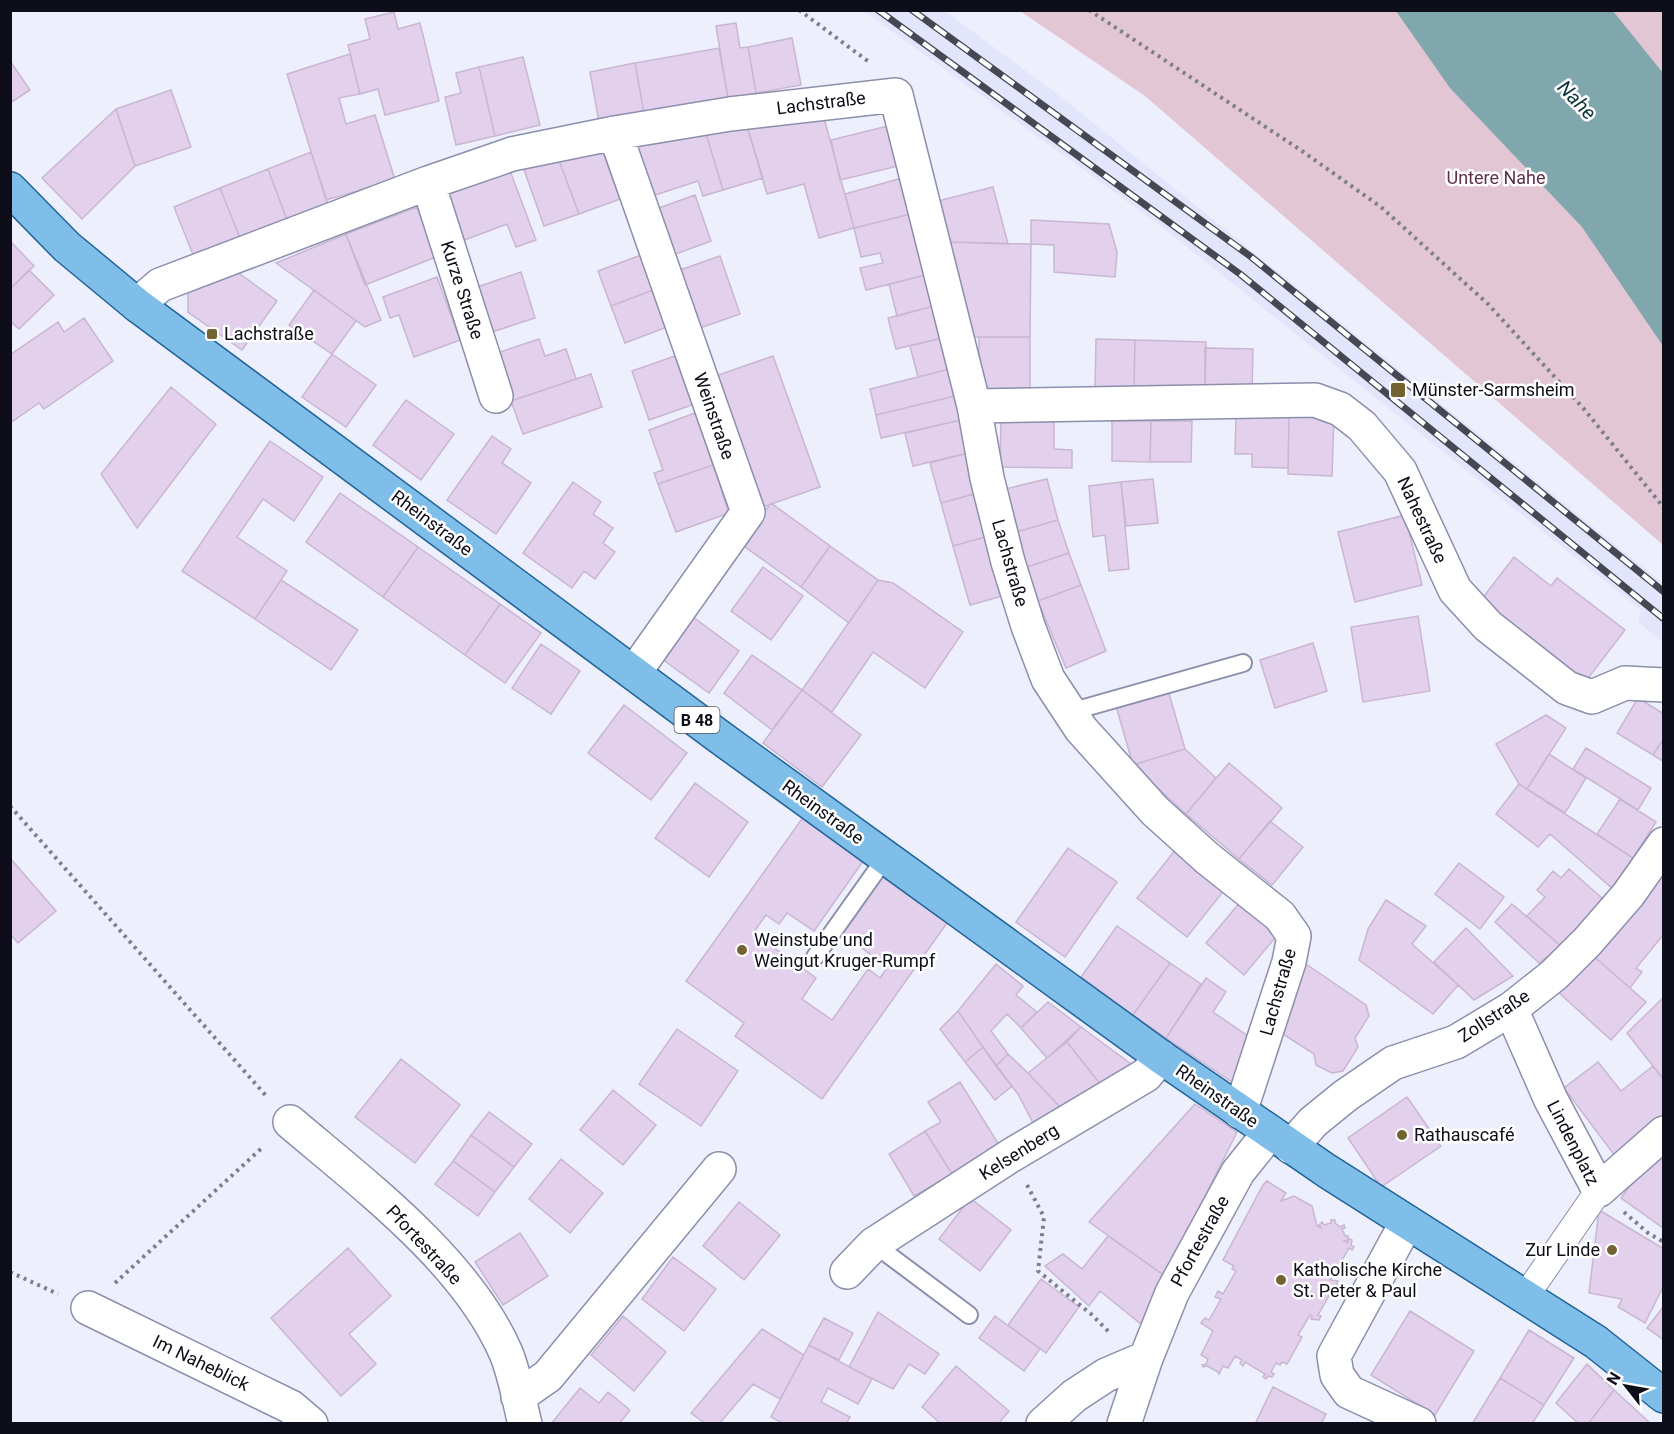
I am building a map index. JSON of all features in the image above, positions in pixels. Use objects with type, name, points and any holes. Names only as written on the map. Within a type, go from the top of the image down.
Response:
[{"type":"main road","name":"Rheinstraße","points":[[10,189],[67,247],[137,304],[886,857],[1240,1112],[1596,1342],[1664,1396]]},
{"type":"street","name":"Lachstraße","points":[[137,304],[160,285],[428,183],[512,154],[615,133],[730,114],[896,95],[974,406],[987,478],[1014,584],[1048,679],[1081,729],[1155,811],[1207,858],[1280,916],[1294,936],[1289,962],[1240,1112]]},
{"type":"street","name":"Weinstraße","points":[[615,133],[748,513],[634,673]]},
{"type":"street","name":"Kurze Straße","points":[[428,183],[496,396]]},
{"type":"street","name":"Nahestraße","points":[[974,406],[1315,400],[1340,410],[1362,426],[1400,471],[1455,590],[1488,626],[1567,688],[1592,697],[1625,683],[1664,685]]},
{"type":"street","name":"Zollstraße","points":[[1280,1139],[1321,1115],[1394,1063],[1456,1042],[1511,1010],[1554,975],[1588,941],[1628,895],[1664,844]]},
{"type":"street","name":"Lindenplatz","points":[[1511,1010],[1551,1100],[1599,1190],[1525,1297]]},
{"type":"street","name":"Kelsenberg","points":[[847,1272],[874,1244],[1010,1156],[1146,1075],[1161,1057]]},
{"type":"street","name":"Pfortestraße","points":[[290,1122],[399,1215],[446,1263],[486,1316],[506,1354],[521,1410]]},
{"type":"street","points":[[1599,1190],[1664,1133]]},
{"type":"street","name":"Pfortestraße","points":[[1124,1424],[1134,1362],[1200,1240],[1238,1172],[1280,1139]]},
{"type":"street","name":"Pfortestraße","points":[[521,1410],[719,1169]]},
{"type":"street","points":[[1407,1222],[1334,1356],[1337,1375],[1349,1392],[1419,1424]]},
{"type":"street","name":"Im Naheblick","points":[[88,1308],[291,1407],[311,1424]]},
{"type":"street","points":[[1043,1424],[1074,1396],[1106,1375],[1134,1362]]},
{"type":"lane","points":[[1070,712],[1243,663]]},
{"type":"lane","points":[[814,957],[886,857]]},
{"type":"lane","points":[[874,1244],[969,1315]]},
{"type":"path","points":[[799,10],[874,66],[896,95]]},
{"type":"path","points":[[1089,10],[1302,151],[1381,207],[1488,304],[1584,410],[1664,508]]},
{"type":"path","points":[[10,806],[290,1122],[88,1308],[10,1272]]},
{"type":"path","points":[[1010,1156],[1044,1218],[1038,1271],[1110,1332],[1134,1362]]},
{"type":"path","points":[[1599,1190],[1648,1233],[1664,1242]]},
{"type":"shaded area","points":[[864,11],[945,11],[1065,100],[1663,583],[1663,642],[1638,622],[1641,610],[1157,223]]},
{"type":"green space","name":"Untere Nahe","points":[[1020,11],[1663,11],[1663,545],[1145,96]]},
{"type":"water","name":"Nahe","points":[[1396,11],[1613,11],[1663,73],[1663,346],[1582,227],[1450,88]]},
{"type":"building","points":[[394,12],[398,29],[420,23],[439,101],[385,115],[378,89],[360,94],[348,45],[370,39],[365,19]]},
{"type":"building","points":[[736,23],[740,48],[748,47],[756,93],[728,98],[716,26]]},
{"type":"building","points":[[792,38],[801,85],[756,93],[748,47]]},
{"type":"building","points":[[719,48],[728,98],[644,113],[635,63]]},
{"type":"building","points":[[350,54],[360,94],[339,98],[346,124],[375,115],[395,180],[326,200],[287,74]]},
{"type":"building","points":[[523,57],[540,125],[495,136],[479,67]]},
{"type":"building","points":[[10,61],[30,90],[10,103]]},
{"type":"building","points":[[635,63],[644,113],[599,122],[590,72]]},
{"type":"building","points":[[479,67],[495,136],[456,145],[445,97],[461,93],[456,73]]},
{"type":"building","points":[[171,90],[191,147],[135,166],[116,109]]},
{"type":"building","points":[[116,109],[135,166],[82,219],[42,178]]},
{"type":"building","points":[[824,118],[854,228],[819,238],[804,184],[767,194],[746,123]]},
{"type":"building","points":[[746,123],[763,178],[723,190],[704,127]]},
{"type":"building","points":[[888,126],[898,166],[840,180],[831,140]]},
{"type":"building","points":[[704,127],[723,190],[703,196],[698,181],[652,196],[632,139]]},
{"type":"building","points":[[600,144],[620,199],[579,214],[557,155]]},
{"type":"building","points":[[311,152],[330,210],[289,225],[268,169]]},
{"type":"building","points":[[557,155],[579,214],[544,226],[522,164]]},
{"type":"building","points":[[509,168],[536,240],[516,247],[507,224],[462,241],[444,193]]},
{"type":"building","points":[[268,169],[289,225],[242,243],[220,188]]},
{"type":"building","points":[[902,178],[911,214],[854,228],[845,194]]},
{"type":"building","points":[[993,187],[1008,244],[949,242],[938,201]]},
{"type":"building","points":[[220,188],[242,243],[196,262],[174,207]]},
{"type":"building","points":[[695,195],[711,241],[673,255],[656,209]]},
{"type":"building","points":[[417,207],[436,257],[365,285],[346,234]]},
{"type":"building","points":[[911,214],[926,275],[866,290],[860,268],[883,263],[880,253],[861,257],[854,228]]},
{"type":"building","points":[[1031,220],[1109,224],[1117,252],[1115,277],[1054,272],[1054,245],[1031,244]]},
{"type":"building","points":[[346,234],[381,320],[365,327],[276,263]]},
{"type":"building","points":[[10,241],[34,266],[10,289]]},
{"type":"building","points":[[949,242],[1031,244],[1030,337],[970,337]]},
{"type":"building","points":[[641,255],[653,290],[611,306],[598,271]]},
{"type":"building","points":[[720,256],[740,314],[697,329],[677,271]]},
{"type":"building","points":[[29,270],[54,295],[19,329],[10,321],[10,289]]},
{"type":"building","points":[[236,271],[277,301],[242,350],[188,312],[188,291]]},
{"type":"building","points":[[521,272],[535,318],[489,333],[474,288]]},
{"type":"building","points":[[926,275],[934,306],[897,316],[889,284]]},
{"type":"building","points":[[437,277],[460,340],[414,357],[399,315],[390,318],[383,297]]},
{"type":"building","points":[[314,290],[356,321],[332,354],[289,325]]},
{"type":"building","points":[[653,290],[667,327],[625,343],[611,306]]},
{"type":"building","points":[[934,306],[942,338],[896,349],[888,318]]},
{"type":"building","points":[[84,318],[113,361],[44,409],[39,403],[10,423],[10,355],[58,322],[64,332]]},
{"type":"building","points":[[979,337],[1030,337],[1030,390],[979,390]]},
{"type":"building","points":[[942,338],[950,369],[918,377],[910,346]]},
{"type":"building","points":[[539,339],[545,356],[566,349],[576,379],[511,401],[494,354]]},
{"type":"building","points":[[1096,339],[1135,340],[1134,390],[1095,389]]},
{"type":"building","points":[[1135,340],[1206,342],[1205,392],[1134,390]]},
{"type":"building","points":[[1205,348],[1253,349],[1252,393],[1205,392]]},
{"type":"building","points":[[332,354],[376,385],[346,427],[302,397]]},
{"type":"building","points":[[675,356],[692,405],[649,420],[632,371]]},
{"type":"building","points":[[773,356],[820,487],[757,509],[710,378]]},
{"type":"building","points":[[950,369],[955,396],[876,415],[870,389]]},
{"type":"building","points":[[591,374],[602,407],[523,434],[511,401]]},
{"type":"building","points":[[171,387],[216,424],[137,528],[101,474]]},
{"type":"building","points":[[955,396],[961,420],[881,438],[876,415]]},
{"type":"building","points":[[406,400],[454,434],[421,480],[373,445]]},
{"type":"building","points":[[695,413],[713,465],[658,484],[654,473],[663,470],[649,430]]},
{"type":"building","points":[[1236,416],[1289,417],[1288,468],[1252,467],[1252,454],[1235,454]]},
{"type":"building","points":[[1289,417],[1334,417],[1332,476],[1288,474]]},
{"type":"building","points":[[961,420],[968,453],[913,466],[905,433]]},
{"type":"building","points":[[1001,421],[1054,422],[1054,449],[1072,450],[1072,468],[1000,467]]},
{"type":"building","points":[[1112,421],[1151,421],[1150,462],[1112,461]]},
{"type":"building","points":[[1151,421],[1192,421],[1191,462],[1150,462]]},
{"type":"building","points":[[492,436],[511,449],[502,463],[531,483],[496,534],[447,500]]},
{"type":"building","points":[[270,441],[323,477],[294,521],[263,499],[237,537],[287,571],[255,619],[182,571]]},
{"type":"building","points":[[968,453],[978,493],[941,503],[930,463]]},
{"type":"building","points":[[713,465],[729,513],[676,532],[658,484]]},
{"type":"building","points":[[1047,479],[1058,520],[1016,532],[1005,489]]},
{"type":"building","points":[[1153,479],[1158,523],[1126,526],[1121,482]]},
{"type":"building","points":[[573,482],[601,502],[593,514],[613,528],[603,543],[615,552],[595,579],[584,571],[572,588],[523,553]]},
{"type":"building","points":[[1121,482],[1129,569],[1109,571],[1105,535],[1093,537],[1089,486]]},
{"type":"building","points":[[340,493],[418,547],[383,597],[306,542]]},
{"type":"building","points":[[978,493],[989,536],[953,546],[941,503]]},
{"type":"building","points":[[771,503],[830,546],[801,587],[741,544]]},
{"type":"building","points":[[1405,515],[1422,585],[1355,602],[1338,532]]},
{"type":"building","points":[[1058,520],[1069,553],[1027,567],[1016,532]]},
{"type":"building","points":[[989,536],[1006,595],[970,605],[953,546]]},
{"type":"building","points":[[830,546],[878,580],[849,623],[801,587]]},
{"type":"building","points":[[418,547],[500,604],[465,655],[383,597]]},
{"type":"building","points":[[1069,553],[1081,585],[1038,601],[1027,567]]},
{"type":"building","points":[[1514,557],[1551,586],[1557,578],[1625,630],[1586,681],[1481,600]]},
{"type":"building","points":[[763,567],[803,596],[771,640],[731,611]]},
{"type":"building","points":[[281,580],[358,630],[331,670],[255,619]]},
{"type":"building","points":[[878,580],[893,583],[963,632],[925,688],[873,652],[832,712],[802,690]]},
{"type":"building","points":[[1081,585],[1106,651],[1066,668],[1038,601]]},
{"type":"building","points":[[500,604],[541,633],[505,683],[465,655]]},
{"type":"building","points":[[1418,616],[1430,691],[1363,702],[1351,627]]},
{"type":"building","points":[[693,617],[739,651],[709,693],[662,659]]},
{"type":"building","points":[[1313,643],[1327,691],[1275,708],[1260,660]]},
{"type":"building","points":[[541,644],[580,671],[551,714],[512,688]]},
{"type":"building","points":[[752,655],[802,690],[772,730],[724,693]]},
{"type":"building","points":[[802,690],[861,735],[822,787],[763,743]]},
{"type":"building","points":[[1168,690],[1185,749],[1133,765],[1116,706]]},
{"type":"building","points":[[1638,698],[1664,714],[1664,738],[1653,755],[1617,733]]},
{"type":"building","points":[[624,705],[687,753],[651,800],[588,753]]},
{"type":"building","points":[[1546,715],[1566,728],[1527,789],[1519,784],[1496,744]]},
{"type":"building","points":[[1664,738],[1664,762],[1653,755]]},
{"type":"building","points":[[1586,748],[1651,788],[1638,810],[1573,769]]},
{"type":"building","points":[[1185,749],[1216,778],[1186,814],[1133,765]]},
{"type":"building","points":[[1549,754],[1586,778],[1565,813],[1527,789]]},
{"type":"building","points":[[1229,763],[1282,808],[1239,859],[1186,814]]},
{"type":"building","points":[[695,783],[748,822],[709,877],[655,838]]},
{"type":"building","points":[[1519,784],[1633,858],[1613,889],[1550,834],[1538,847],[1496,814]]},
{"type":"building","points":[[1620,799],[1656,822],[1633,858],[1597,834]]},
{"type":"building","name":"Weinstube und Weingut Kruger-Rumpf","points":[[804,816],[864,860],[814,931],[787,913],[779,924],[766,915],[753,933],[816,978],[802,999],[832,1020],[868,969],[880,978],[888,967],[838,931],[878,874],[947,923],[822,1099],[735,1036],[744,1023],[686,981]]},
{"type":"building","points":[[1270,821],[1303,847],[1272,885],[1239,859]]},
{"type":"building","points":[[1068,848],[1117,882],[1065,957],[1016,922]]},
{"type":"building","points":[[1176,849],[1226,888],[1187,937],[1137,898]]},
{"type":"building","points":[[10,858],[56,911],[18,943],[10,934]]},
{"type":"building","points":[[1664,859],[1664,934],[1636,968],[1642,972],[1630,988],[1591,954]]},
{"type":"building","points":[[1459,863],[1504,897],[1480,929],[1435,894]]},
{"type":"building","points":[[1569,869],[1603,899],[1561,946],[1527,916],[1545,897],[1537,890],[1553,871],[1561,878]]},
{"type":"building","points":[[1386,900],[1426,926],[1412,944],[1458,985],[1433,1014],[1359,960],[1368,929]]},
{"type":"building","points":[[1241,901],[1279,933],[1244,975],[1206,943]]},
{"type":"building","points":[[1512,904],[1561,946],[1539,963],[1495,922]]},
{"type":"building","points":[[1117,926],[1170,963],[1133,1015],[1081,977]]},
{"type":"building","points":[[1466,928],[1513,976],[1474,1000],[1434,962]]},
{"type":"building","points":[[1591,954],[1646,1002],[1611,1040],[1557,991]]},
{"type":"building","points":[[1170,963],[1201,984],[1166,1038],[1133,1015]]},
{"type":"building","points":[[996,964],[1023,986],[1016,995],[1037,1012],[1021,1028],[1007,1014],[991,1031],[1008,1054],[996,1066],[958,1011]]},
{"type":"building","points":[[1306,964],[1366,1005],[1369,1016],[1355,1038],[1358,1047],[1343,1071],[1332,1073],[1316,1065],[1314,1054],[1278,1031],[1298,965]]},
{"type":"building","points":[[1206,978],[1226,992],[1213,1012],[1258,1043],[1232,1082],[1166,1038]]},
{"type":"building","points":[[1664,997],[1664,1080],[1627,1033]]},
{"type":"building","points":[[1048,1002],[1081,1027],[1047,1058],[1021,1028]]},
{"type":"building","points":[[958,1011],[983,1047],[965,1062],[940,1029]]},
{"type":"building","points":[[1081,1027],[1131,1064],[1101,1085],[1067,1042]]},
{"type":"building","points":[[677,1029],[738,1071],[701,1126],[639,1084]]},
{"type":"building","points":[[1067,1042],[1101,1085],[1062,1109],[1028,1073]]},
{"type":"building","points":[[983,1047],[1012,1086],[995,1100],[965,1062]]},
{"type":"building","points":[[1008,1054],[1062,1109],[1034,1125],[1018,1094],[996,1066]]},
{"type":"building","points":[[401,1059],[460,1105],[415,1163],[355,1117]]},
{"type":"building","points":[[1598,1062],[1621,1091],[1653,1066],[1664,1080],[1664,1119],[1615,1156],[1564,1088]]},
{"type":"building","points":[[960,1082],[999,1145],[952,1174],[925,1131],[941,1122],[928,1102]]},
{"type":"building","points":[[613,1090],[656,1125],[623,1165],[580,1130]]},
{"type":"building","points":[[1407,1097],[1441,1146],[1381,1187],[1348,1138]]},
{"type":"building","points":[[1195,1104],[1237,1132],[1165,1276],[1089,1222]]},
{"type":"building","points":[[489,1112],[532,1144],[514,1167],[471,1135]]},
{"type":"building","points":[[925,1131],[952,1174],[914,1196],[889,1154]]},
{"type":"building","points":[[471,1135],[514,1167],[495,1192],[453,1161]]},
{"type":"building","points":[[1661,1143],[1664,1145],[1663,1228],[1621,1198]]},
{"type":"building","points":[[561,1159],[603,1193],[570,1233],[529,1199]]},
{"type":"building","points":[[453,1161],[495,1192],[478,1216],[435,1184]]},
{"type":"building","name":"Katholische Kirche St. Peter & Paul","points":[[1267,1181],[1286,1193],[1281,1201],[1294,1196],[1312,1206],[1317,1226],[1321,1228],[1319,1225],[1322,1222],[1324,1225],[1331,1223],[1331,1220],[1335,1220],[1340,1227],[1344,1225],[1345,1228],[1342,1229],[1345,1236],[1348,1236],[1348,1240],[1344,1241],[1347,1243],[1349,1239],[1352,1240],[1351,1245],[1354,1247],[1352,1250],[1349,1248],[1341,1262],[1344,1264],[1342,1267],[1339,1266],[1330,1280],[1338,1281],[1337,1289],[1334,1287],[1318,1315],[1321,1316],[1319,1320],[1311,1319],[1310,1315],[1298,1335],[1302,1337],[1287,1364],[1276,1363],[1271,1372],[1274,1374],[1266,1379],[1263,1377],[1265,1374],[1245,1362],[1243,1366],[1240,1363],[1242,1360],[1235,1356],[1228,1368],[1223,1366],[1219,1374],[1202,1365],[1206,1364],[1208,1359],[1201,1355],[1213,1331],[1201,1323],[1205,1318],[1209,1320],[1221,1299],[1215,1297],[1218,1291],[1223,1294],[1236,1271],[1232,1269],[1234,1266],[1223,1260]]},
{"type":"building","points":[[970,1198],[1011,1230],[980,1271],[939,1239]]},
{"type":"building","points":[[739,1202],[780,1235],[744,1280],[703,1246]]},
{"type":"building","points":[[1599,1210],[1664,1249],[1664,1285],[1645,1323],[1618,1307],[1622,1299],[1589,1293]]},
{"type":"building","points":[[520,1233],[548,1276],[503,1305],[475,1262]]},
{"type":"building","points":[[1108,1236],[1165,1276],[1141,1324],[1100,1291],[1089,1306],[1045,1266],[1063,1254],[1082,1269]]},
{"type":"building","points":[[348,1248],[391,1296],[349,1334],[376,1364],[341,1396],[271,1318]]},
{"type":"building","points":[[673,1257],[716,1289],[684,1331],[642,1299]]},
{"type":"building","points":[[1041,1279],[1079,1307],[1046,1353],[1008,1325]]},
{"type":"building","points":[[1664,1306],[1664,1340],[1647,1328]]},
{"type":"building","points":[[1410,1311],[1474,1351],[1435,1415],[1371,1375]]},
{"type":"building","points":[[878,1312],[939,1354],[925,1374],[909,1364],[893,1389],[849,1367]]},
{"type":"building","points":[[623,1316],[666,1352],[634,1391],[591,1355]]},
{"type":"building","points":[[995,1316],[1040,1349],[1024,1371],[979,1338]]},
{"type":"building","points":[[824,1318],[853,1333],[839,1360],[809,1345]]},
{"type":"building","points":[[762,1329],[804,1355],[780,1399],[753,1384],[719,1424],[706,1424],[691,1413]]},
{"type":"building","points":[[1529,1330],[1574,1358],[1544,1405],[1500,1378]]},
{"type":"building","points":[[809,1345],[872,1379],[858,1404],[828,1388],[821,1402],[850,1417],[846,1424],[784,1424],[771,1417]]},
{"type":"building","points":[[1587,1364],[1614,1390],[1588,1424],[1579,1424],[1556,1403]]},
{"type":"building","points":[[956,1366],[1009,1411],[998,1424],[941,1424],[922,1407]]},
{"type":"building","points":[[1500,1378],[1544,1405],[1532,1424],[1472,1424]]},
{"type":"building","points":[[1273,1387],[1326,1414],[1321,1424],[1255,1424]]},
{"type":"building","points":[[580,1388],[599,1403],[608,1392],[630,1410],[619,1424],[551,1424]]},
{"type":"building","points":[[1614,1390],[1651,1424],[1588,1424]]},
{"type":"railway","points":[[878,10],[1240,274],[1664,619]]},
{"type":"railway","points":[[912,10],[1250,256],[1664,592]]},
{"type":"place","name":"Lachstraße","points":[[212,334]]},
{"type":"place","name":"Münster-Sarmsheim","points":[[1398,390]]},
{"type":"place","name":"Weinstube und Weingut Kruger-Rumpf","points":[[742,950]]},
{"type":"place","name":"Rathauscafé","points":[[1402,1135]]},
{"type":"place","name":"Zur Linde","points":[[1612,1250]]},
{"type":"place","name":"Katholische Kirche St. Peter & Paul","points":[[1281,1280]]}]
